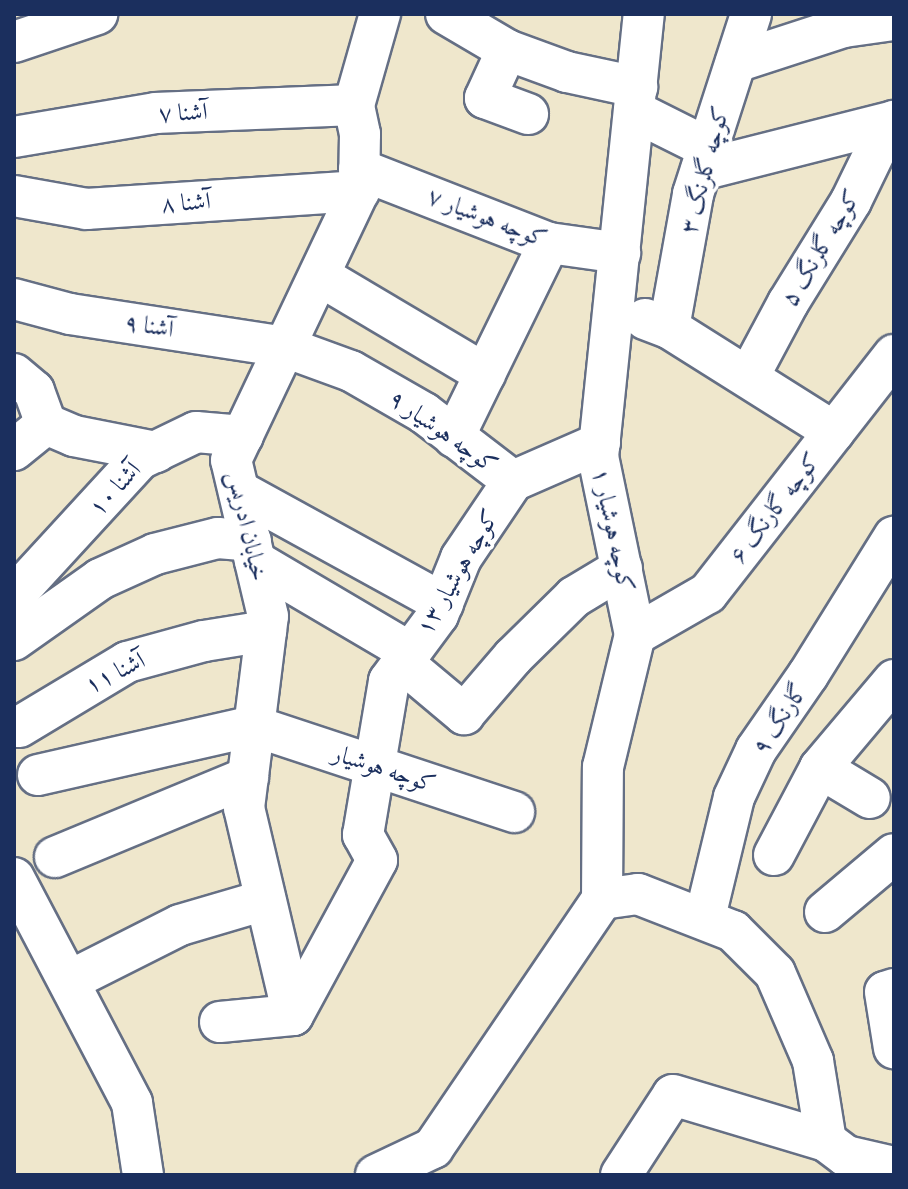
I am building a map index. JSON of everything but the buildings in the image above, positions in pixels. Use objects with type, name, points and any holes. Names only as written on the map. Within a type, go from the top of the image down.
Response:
[{"type":"street","points":[[14,42],[97,14]]},
{"type":"street","name":"خیابان ادریس","points":[[293,1015],[244,808],[268,616],[231,460],[320,276],[359,180],[360,134],[354,105],[380,14]]},
{"type":"street","points":[[446,14],[507,50],[635,99],[704,159],[894,121]]},
{"type":"street","name":"کوچه هوشیار ۱","points":[[602,899],[603,767],[635,635],[598,457],[644,14]]},
{"type":"street","name":"کوچه گلرنگ ۳","points":[[669,328],[704,159],[751,14]]},
{"type":"street","points":[[736,62],[844,27],[894,20]]},
{"type":"street","points":[[507,50],[485,98],[528,114]]},
{"type":"street","name":"آشنا ۷","points":[[14,137],[156,113],[354,105]]},
{"type":"street","name":"کوچه گلرنگ ۵","points":[[749,376],[788,303],[851,201],[884,133],[894,121]]},
{"type":"street","name":"کوچه هوشیار ۷","points":[[359,180],[549,243],[620,253]]},
{"type":"street","name":"آشنا ۸","points":[[14,196],[87,209],[359,180]]},
{"type":"street","points":[[454,437],[549,243]]},
{"type":"street","points":[[320,276],[485,374]]},
{"type":"street","name":"آشنا ۹","points":[[14,299],[70,314],[285,347]]},
{"type":"street","points":[[615,308],[669,328],[834,432]]},
{"type":"street","name":"کوچه هوشیار ۹","points":[[285,347],[351,371],[424,413],[513,481]]},
{"type":"street","name":"کوچه گارنگ ۶","points":[[635,635],[708,593],[894,355]]},
{"type":"street","points":[[14,374],[34,391],[46,424],[74,436],[156,452]]},
{"type":"street","points":[[14,450],[46,424]]},
{"type":"street","name":"آشنا ۱۰","points":[[14,596],[140,459],[196,432],[243,436]]},
{"type":"street","points":[[513,481],[600,443]]},
{"type":"street","name":"کوچه هوشیار ۱۳","points":[[293,1015],[377,860],[363,835],[389,681],[443,603],[461,558],[513,481]]},
{"type":"street","points":[[239,491],[443,603]]},
{"type":"street","name":"گارنگ ۹","points":[[705,917],[734,797],[756,750],[808,675],[894,537]]},
{"type":"street","points":[[14,640],[100,579],[155,554],[218,538],[253,551],[407,658],[464,714],[513,657],[574,597],[622,568]]},
{"type":"street","name":"آشنا ۱۱","points":[[19,727],[127,662],[204,641],[266,631]]},
{"type":"street","points":[[774,855],[820,768],[894,680]]},
{"type":"street","points":[[38,775],[254,726]]},
{"type":"street","name":"کوچه هوشیار","points":[[254,726],[514,812]]},
{"type":"street","points":[[820,768],[870,798]]},
{"type":"street","points":[[55,857],[248,777]]},
{"type":"street","points":[[825,912],[894,854]]},
{"type":"street","points":[[14,878],[132,1103],[143,1175]]},
{"type":"street","points":[[376,1175],[433,1148],[602,899],[638,894],[705,917],[733,931],[775,973],[813,1061],[826,1141]]},
{"type":"street","points":[[69,981],[180,925],[265,900]]},
{"type":"street","points":[[894,989],[885,992],[894,1048]]},
{"type":"street","points":[[220,1022],[293,1015]]},
{"type":"street","points":[[621,1175],[673,1095],[826,1141],[846,1156],[894,1167]]}]
